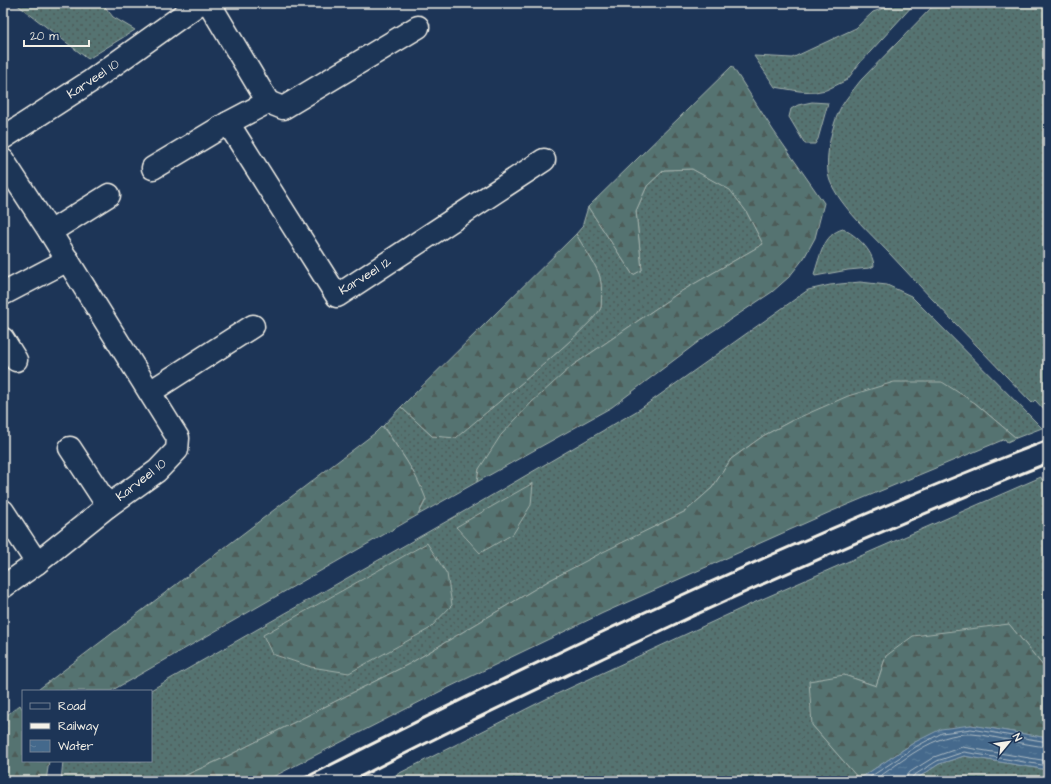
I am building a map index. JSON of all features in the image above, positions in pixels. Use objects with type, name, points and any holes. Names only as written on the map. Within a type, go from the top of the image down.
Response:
[{"type":"street","name":"Karveel 10","points":[[3,138],[91,81],[200,3]]},
{"type":"street","points":[[209,3],[268,102],[283,108],[418,27]]},
{"type":"street","points":[[153,168],[228,123],[268,102]]},
{"type":"street","name":"Karveel 12","points":[[228,123],[337,296],[544,160]]},
{"type":"street","name":"Karveel 10","points":[[3,160],[68,260],[178,438],[177,450],[157,471],[108,506],[37,563],[3,587]]},
{"type":"street","points":[[50,232],[109,195]]},
{"type":"street","points":[[3,294],[68,260]]},
{"type":"street","points":[[150,392],[253,326]]},
{"type":"street","points":[[3,340],[16,360]]},
{"type":"street","name":"Karveel 10","points":[[70,448],[108,506]]},
{"type":"street","points":[[3,511],[37,563]]},
{"type":"green space","points":[[15,3],[102,3],[113,17],[135,30],[88,59]]},
{"type":"green space","points":[[898,3],[915,3],[859,64],[847,80],[826,90],[815,92],[775,87],[754,56],[792,58],[856,28],[873,12]]},
{"type":"green space","points":[[936,3],[1048,3],[1048,414],[1035,400],[1032,403],[865,228],[841,200],[830,181],[828,173],[828,154],[834,123],[841,107],[861,80]]},
{"type":"green space","points":[[732,66],[773,130],[824,203],[815,238],[804,258],[789,277],[772,292],[710,333],[612,407],[477,482],[479,469],[501,435],[532,402],[572,366],[680,292],[763,244],[746,211],[730,190],[692,169],[664,170],[647,186],[636,211],[642,270],[633,275],[588,207]]},
{"type":"green space","points":[[812,102],[828,103],[818,139],[815,144],[805,144],[789,117],[791,109],[798,105]]},
{"type":"green space","points":[[692,169],[731,190],[746,211],[763,244],[680,292],[572,366],[479,469],[477,482],[418,515],[426,500],[412,470],[383,426],[401,407],[432,436],[456,437],[510,393],[559,351],[595,316],[601,307],[602,290],[599,274],[576,234],[582,227],[588,207],[633,275],[642,270],[636,211],[647,186],[664,170]]},
{"type":"green space","points":[[843,229],[863,244],[871,254],[874,266],[870,268],[815,276],[814,274],[823,247],[831,236]]},
{"type":"green space","points":[[576,234],[594,264],[600,278],[602,290],[601,307],[595,316],[559,351],[456,438],[432,436],[401,407]]},
{"type":"green space","points":[[860,282],[887,285],[911,296],[1042,428],[1016,438],[975,403],[791,421],[763,436],[731,459],[712,488],[686,511],[550,580],[409,664],[226,757],[173,781],[61,781],[63,762],[152,762],[152,690],[151,690],[640,409],[808,290],[830,285]]},
{"type":"green space","points":[[894,382],[942,382],[975,403],[1016,438],[1007,442],[1005,439],[830,512],[603,613],[443,690],[265,781],[173,781],[226,757],[409,664],[550,580],[686,511],[712,488],[731,459],[763,436],[791,421],[848,396]]},
{"type":"green space","points":[[382,426],[401,452],[422,489],[426,499],[418,515],[113,690],[39,689],[375,433]]},
{"type":"green space","points":[[1041,477],[1042,480],[1048,477],[1048,672],[1009,624],[886,656],[876,686],[844,675],[812,725],[859,779],[856,781],[384,781],[546,699],[751,604]]},
{"type":"green space","points":[[533,483],[531,505],[513,534],[480,553],[456,527]]},
{"type":"green space","points":[[427,543],[447,574],[452,605],[429,629],[349,673],[311,667],[272,654],[263,635]]},
{"type":"green space","points":[[1009,624],[1048,672],[1048,738],[971,725],[915,742],[859,779],[812,725],[809,681],[844,675],[876,686],[886,656],[913,636]]},
{"type":"green space","points":[[20,705],[22,708],[22,762],[49,762],[46,781],[3,781],[3,718]]},
{"type":"green space","points":[[964,756],[1048,770],[1048,781],[913,781],[939,764]]},
{"type":"water","points":[[971,725],[1048,738],[1048,770],[964,756],[939,764],[913,781],[856,781],[915,742],[941,729]]},
{"type":"railway","points":[[299,781],[576,644],[763,558],[857,517],[1048,440]]},
{"type":"railway","points":[[352,781],[484,714],[724,602],[885,530],[1048,463]]}]
